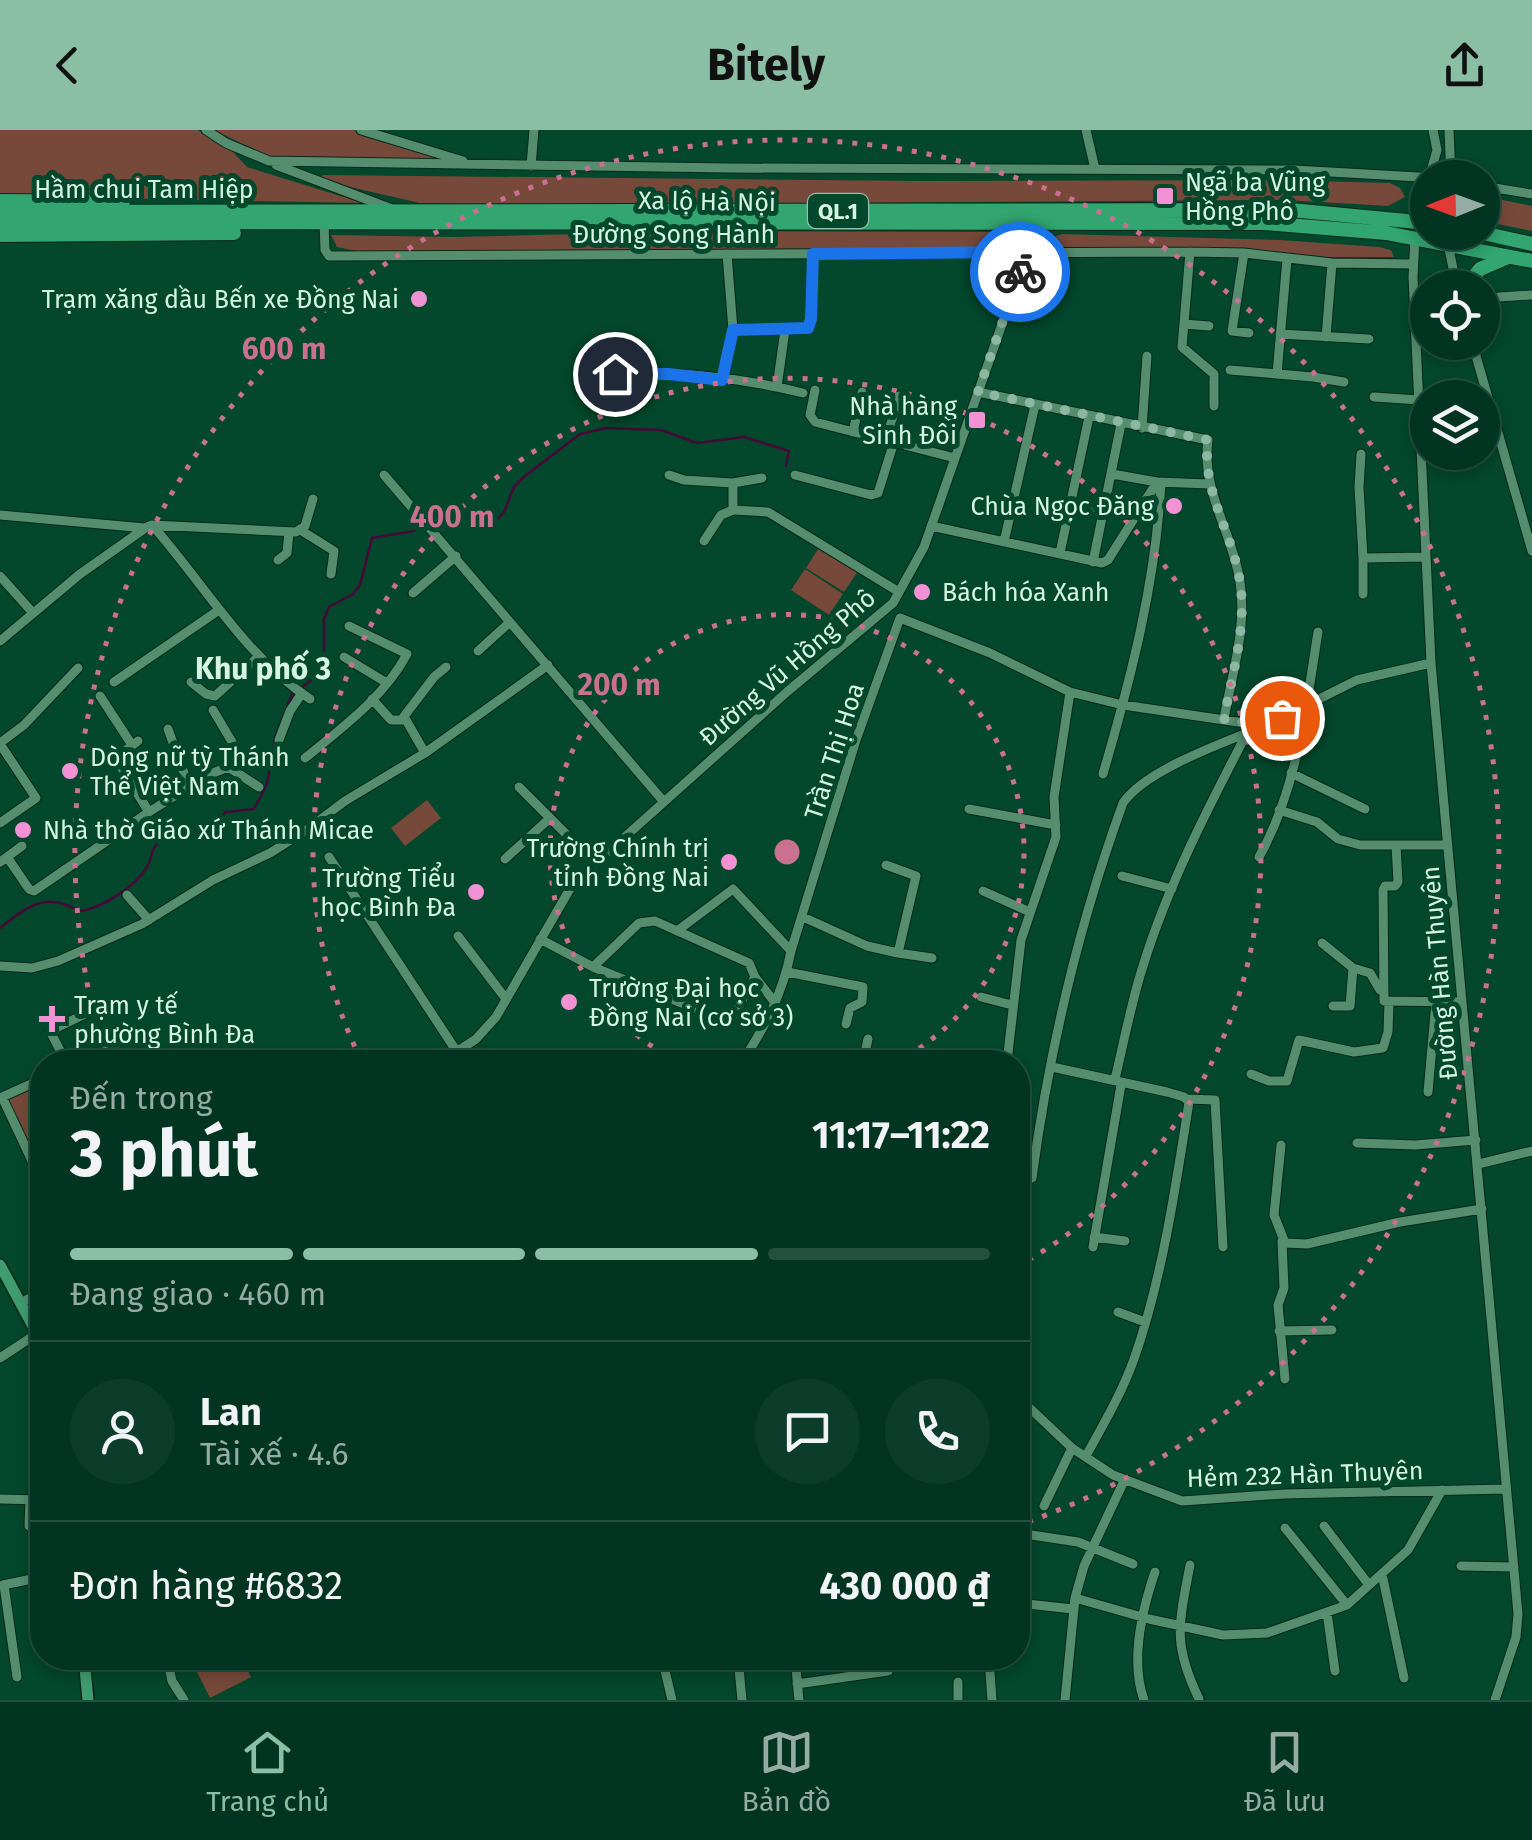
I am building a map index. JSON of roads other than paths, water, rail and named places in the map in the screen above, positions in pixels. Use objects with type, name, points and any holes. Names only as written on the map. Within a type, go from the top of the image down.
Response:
[{"type":"highway","name":"Xa lộ Hà Nội","points":[[0,201],[252,204],[275,206],[285,218],[324,223],[1264,224],[1320,226],[1410,237]]},
{"type":"highway","name":"Xa lộ Hà Nội","points":[[0,235],[260,232],[285,218],[395,210],[1291,210],[1410,221]]},
{"type":"highway","name":"Hầm chui Tam Hiệp","points":[[0,212],[285,218]]},
{"type":"highway","name":"Hầm chui Tam Hiệp","points":[[0,222],[285,218]]},
{"type":"highway","points":[[1500,237],[1532,244]]},
{"type":"highway","name":"Xa lộ Hà Nội","points":[[1490,250],[1532,262]]},
{"type":"highway","points":[[1479,270],[1511,256]]},
{"type":"main road","points":[[0,1265],[30,1318]]},
{"type":"main road","points":[[85,1670],[88,1700]]},
{"type":"street","points":[[206,130],[269,162],[395,210]]},
{"type":"street","points":[[360,130],[472,164]]},
{"type":"street","points":[[531,166],[534,130]]},
{"type":"street","points":[[1086,130],[1095,169]]},
{"type":"street","points":[[1434,130],[1435,160]]},
{"type":"street","points":[[1448,130],[1450,160]]},
{"type":"street","points":[[269,162],[1295,170],[1410,178]]},
{"type":"street","points":[[1500,189],[1532,194]]},
{"type":"street","name":"Đường Song Hành","points":[[324,223],[324,250],[329,256],[1190,252],[1244,253],[1332,263],[1414,264]]},
{"type":"street","name":"Đường Vũ Hồng Phô","points":[[460,1050],[487,1029],[571,888],[595,863],[893,603],[919,559],[1037,224]]},
{"type":"street","name":"Đường Hàn Thuyên","points":[[1414,250],[1414,270]]},
{"type":"street","points":[[1190,252],[1184,352],[1214,374],[1214,406]]},
{"type":"street","points":[[1244,253],[1232,331],[1249,333]]},
{"type":"street","points":[[722,380],[733,330],[727,254]]},
{"type":"street","points":[[733,330],[804,330],[810,324],[813,254]]},
{"type":"street","points":[[1277,374],[1287,260]]},
{"type":"street","points":[[1326,337],[1332,263]]},
{"type":"street","points":[[1500,297],[1532,295]]},
{"type":"street","points":[[1184,324],[1208,326]]},
{"type":"street","points":[[777,386],[785,330]]},
{"type":"street","points":[[1280,334],[1369,339]]},
{"type":"street","points":[[1142,428],[1147,356]]},
{"type":"street","points":[[1477,360],[1532,551]]},
{"type":"street","points":[[1230,370],[1344,382]]},
{"type":"street","points":[[615,374],[669,374],[777,386],[804,393]]},
{"type":"street","points":[[815,390],[812,420],[954,458]]},
{"type":"street","points":[[853,432],[862,392]]},
{"type":"street","points":[[978,392],[1208,440],[1209,484],[1240,580],[1242,612],[1224,719]]},
{"type":"street","points":[[794,475],[871,495],[878,493],[900,396]]},
{"type":"street","points":[[1374,397],[1410,399]]},
{"type":"street","points":[[1004,542],[1035,404]]},
{"type":"street","points":[[1060,553],[1089,417]]},
{"type":"street","points":[[1093,562],[1121,424]]},
{"type":"street","points":[[1361,454],[1363,594]]},
{"type":"street","name":"Đường Hàn Thuyên","points":[[1422,470],[1431,663],[1518,1614],[1516,1638],[1495,1700]]},
{"type":"street","points":[[1112,474],[1158,482],[1209,484]]},
{"type":"street","points":[[384,475],[664,802]]},
{"type":"street","points":[[669,475],[684,480],[733,483],[762,478]]},
{"type":"street","points":[[931,526],[1093,562],[1108,560],[1158,482]]},
{"type":"street","points":[[1103,774],[1123,706],[1158,538],[1158,482]]},
{"type":"street","points":[[733,483],[734,510]]},
{"type":"street","points":[[302,531],[313,500]]},
{"type":"street","points":[[1070,503],[1103,511]]},
{"type":"street","points":[[704,541],[721,514],[734,510],[768,512],[899,592]]},
{"type":"street","points":[[0,514],[149,526],[302,531],[334,551],[331,574]]},
{"type":"street","points":[[149,526],[258,656],[302,693],[279,740]]},
{"type":"street","points":[[0,641],[80,574],[149,526]]},
{"type":"street","points":[[278,560],[287,553],[289,532]]},
{"type":"street","points":[[413,593],[456,556]]},
{"type":"street","points":[[1363,558],[1426,557]]},
{"type":"street","points":[[0,576],[34,613]]},
{"type":"street","points":[[893,603],[900,618],[990,653],[1070,692],[1123,706],[1265,726]]},
{"type":"street","points":[[114,682],[219,610]]},
{"type":"street","name":"Trần Thị Hoa","points":[[749,1050],[776,1004],[856,740],[900,618]]},
{"type":"street","points":[[478,651],[510,622]]},
{"type":"street","points":[[305,758],[372,700],[400,666],[406,652],[349,626]]},
{"type":"street","points":[[1259,857],[1274,830],[1301,742],[1318,632]]},
{"type":"street","points":[[191,682],[215,696],[258,656]]},
{"type":"street","points":[[344,657],[387,683]]},
{"type":"street","points":[[1032,1178],[1082,933],[1126,797],[1181,762],[1358,680],[1431,663]]},
{"type":"street","points":[[0,966],[32,968],[58,960],[149,920],[214,880],[270,853],[425,752],[548,665]]},
{"type":"street","points":[[0,824],[36,798],[0,744],[24,725],[78,668]]},
{"type":"street","points":[[372,700],[391,720],[402,719],[446,668]]},
{"type":"street","points":[[1008,1050],[1020,940],[1056,837],[1054,798],[1070,692]]},
{"type":"street","points":[[100,696],[135,743],[117,761],[148,812]]},
{"type":"street","points":[[22,846],[4,860],[34,890],[148,812],[228,767],[238,752],[213,710]]},
{"type":"street","points":[[402,719],[425,752]]},
{"type":"street","points":[[168,729],[189,787]]},
{"type":"street","points":[[1125,1241],[1094,1242],[1118,1082],[1142,969],[1212,798],[1248,732]]},
{"type":"street","points":[[228,767],[259,787]]},
{"type":"street","points":[[1291,773],[1365,809]]},
{"type":"street","points":[[519,787],[595,863]]},
{"type":"street","points":[[969,809],[1056,825]]},
{"type":"street","points":[[1279,810],[1317,822],[1347,842],[1447,845]]},
{"type":"street","points":[[505,859],[550,818]]},
{"type":"street","points":[[1251,1074],[1287,1082],[1299,1040],[1354,1052],[1383,1048],[1388,1032],[1382,890],[1398,882],[1396,846]]},
{"type":"street","points":[[329,858],[456,1050]]},
{"type":"street","points":[[886,865],[916,876],[898,953]]},
{"type":"street","points":[[1122,876],[1172,889]]},
{"type":"street","points":[[677,931],[733,889],[791,951]]},
{"type":"street","points":[[983,891],[1030,912]]},
{"type":"street","points":[[128,895],[149,920]]},
{"type":"street","points":[[803,917],[862,944],[932,958]]},
{"type":"street","points":[[593,967],[639,923],[656,921],[750,963],[755,977],[776,1004]]},
{"type":"street","points":[[458,936],[506,999]]},
{"type":"street","points":[[540,939],[593,967],[723,1020],[734,1016],[755,977]]},
{"type":"street","points":[[1322,943],[1353,968],[1376,979],[1386,1000]]},
{"type":"street","points":[[1333,1006],[1350,1006],[1353,968]]},
{"type":"street","points":[[787,972],[864,987],[862,1002],[850,1008],[846,1024]]},
{"type":"street","points":[[982,997],[1012,1005]]},
{"type":"street","points":[[1386,1000],[1461,1002]]},
{"type":"street","points":[[1428,1092],[1436,1002]]},
{"type":"street","points":[[60,1050],[50,1031],[88,1013]]},
{"type":"street","points":[[866,1050],[868,1039]]},
{"type":"street","points":[[102,1050],[116,1043]]},
{"type":"street","points":[[1052,1067],[1187,1099],[1215,1100],[1223,1247]]},
{"type":"street","points":[[30,1085],[1,1098],[30,1157]]},
{"type":"street","points":[[1086,1456],[1115,1403],[1146,1322],[1187,1099]]},
{"type":"street","points":[[1357,1142],[1415,1145],[1476,1140]]},
{"type":"street","points":[[1281,1146],[1274,1215],[1282,1241],[1284,1288],[1278,1305],[1286,1379]]},
{"type":"street","points":[[1478,1164],[1532,1151]]},
{"type":"street","points":[[1282,1241],[1307,1244],[1482,1208]]},
{"type":"street","points":[[20,1303],[30,1298]]},
{"type":"street","points":[[1118,1312],[1146,1322]]},
{"type":"street","points":[[1279,1331],[1332,1330]]},
{"type":"street","points":[[0,1358],[30,1340]]},
{"type":"street","name":"Hẻm 232 Hàn Thuyên","points":[[1030,1408],[1072,1448],[1124,1481],[1182,1501],[1506,1488]]},
{"type":"street","points":[[1044,1506],[1072,1448]]},
{"type":"street","points":[[1064,1700],[1074,1604],[1124,1481]]},
{"type":"street","points":[[1030,1604],[1074,1604],[1223,1634],[1267,1633],[1347,1604],[1408,1550],[1442,1490]]},
{"type":"street","points":[[0,1499],[30,1500],[29,1526]]},
{"type":"street","points":[[1324,1526],[1370,1585]]},
{"type":"street","points":[[1285,1528],[1347,1604]]},
{"type":"street","points":[[1030,1534],[1094,1547],[1133,1564]]},
{"type":"street","points":[[1190,1565],[1179,1625],[1182,1664],[1199,1699]]},
{"type":"street","points":[[1462,1566],[1514,1567]]},
{"type":"street","points":[[1144,1700],[1138,1664],[1142,1617],[1156,1572]]},
{"type":"street","points":[[1382,1574],[1404,1678]]},
{"type":"street","points":[[17,1677],[2,1585],[30,1580]]},
{"type":"street","points":[[1327,1612],[1335,1671]]},
{"type":"street","points":[[0,1652],[14,1649]]},
{"type":"street","points":[[170,1670],[184,1700]]},
{"type":"street","points":[[665,1670],[672,1700]]},
{"type":"street","points":[[739,1670],[742,1700]]},
{"type":"street","points":[[796,1670],[799,1700]]},
{"type":"street","points":[[797,1684],[888,1670]]},
{"type":"street","points":[[991,1670],[992,1700]]},
{"type":"street","points":[[958,1682],[958,1700]]},
{"type":"waterway","points":[[431,523],[455,510],[465,513],[468,520],[495,522],[504,512],[514,487],[525,476],[580,434],[606,428],[661,430],[697,443],[744,437],[789,451],[786,466]]},
{"type":"waterway","points":[[0,928],[39,903],[56,902],[82,911],[99,905],[135,881],[162,840],[202,827],[226,812],[254,809],[267,784],[275,737],[292,695],[319,674],[324,656],[324,619],[329,607],[353,594],[360,585],[372,538],[424,526]]},
{"type":"place","name":"Ngã ba Vũng Hồng Phô","points":[[1165,196]]},
{"type":"place","name":"Trạm xăng dầu Bến xe Đồng Nai","points":[[419,299]]},
{"type":"place","name":"Nhà hàng Sinh Đôi","points":[[977,420]]},
{"type":"place","name":"Chùa Ngọc Đăng","points":[[1174,506]]},
{"type":"place","name":"Bách hóa Xanh","points":[[922,592]]},
{"type":"place","name":"Dòng nữ tỳ Thánh Thể Việt Nam","points":[[70,771]]},
{"type":"place","name":"Nhà thờ Giáo xứ Thánh Micae","points":[[23,830]]},
{"type":"place","name":"Trường Chính trị tỉnh Đồng Nai","points":[[729,862]]},
{"type":"place","name":"Trường Tiểu học Bình Đa","points":[[476,892]]},
{"type":"place","name":"Trường Đại học Đồng Nai (cơ sở 3)","points":[[569,1002]]},
{"type":"place","name":"Trạm y tế phường Bình Đa","points":[[52,1019]]},
{"type":"district","name":"Khu phố 3","points":[[263,669]]}]
